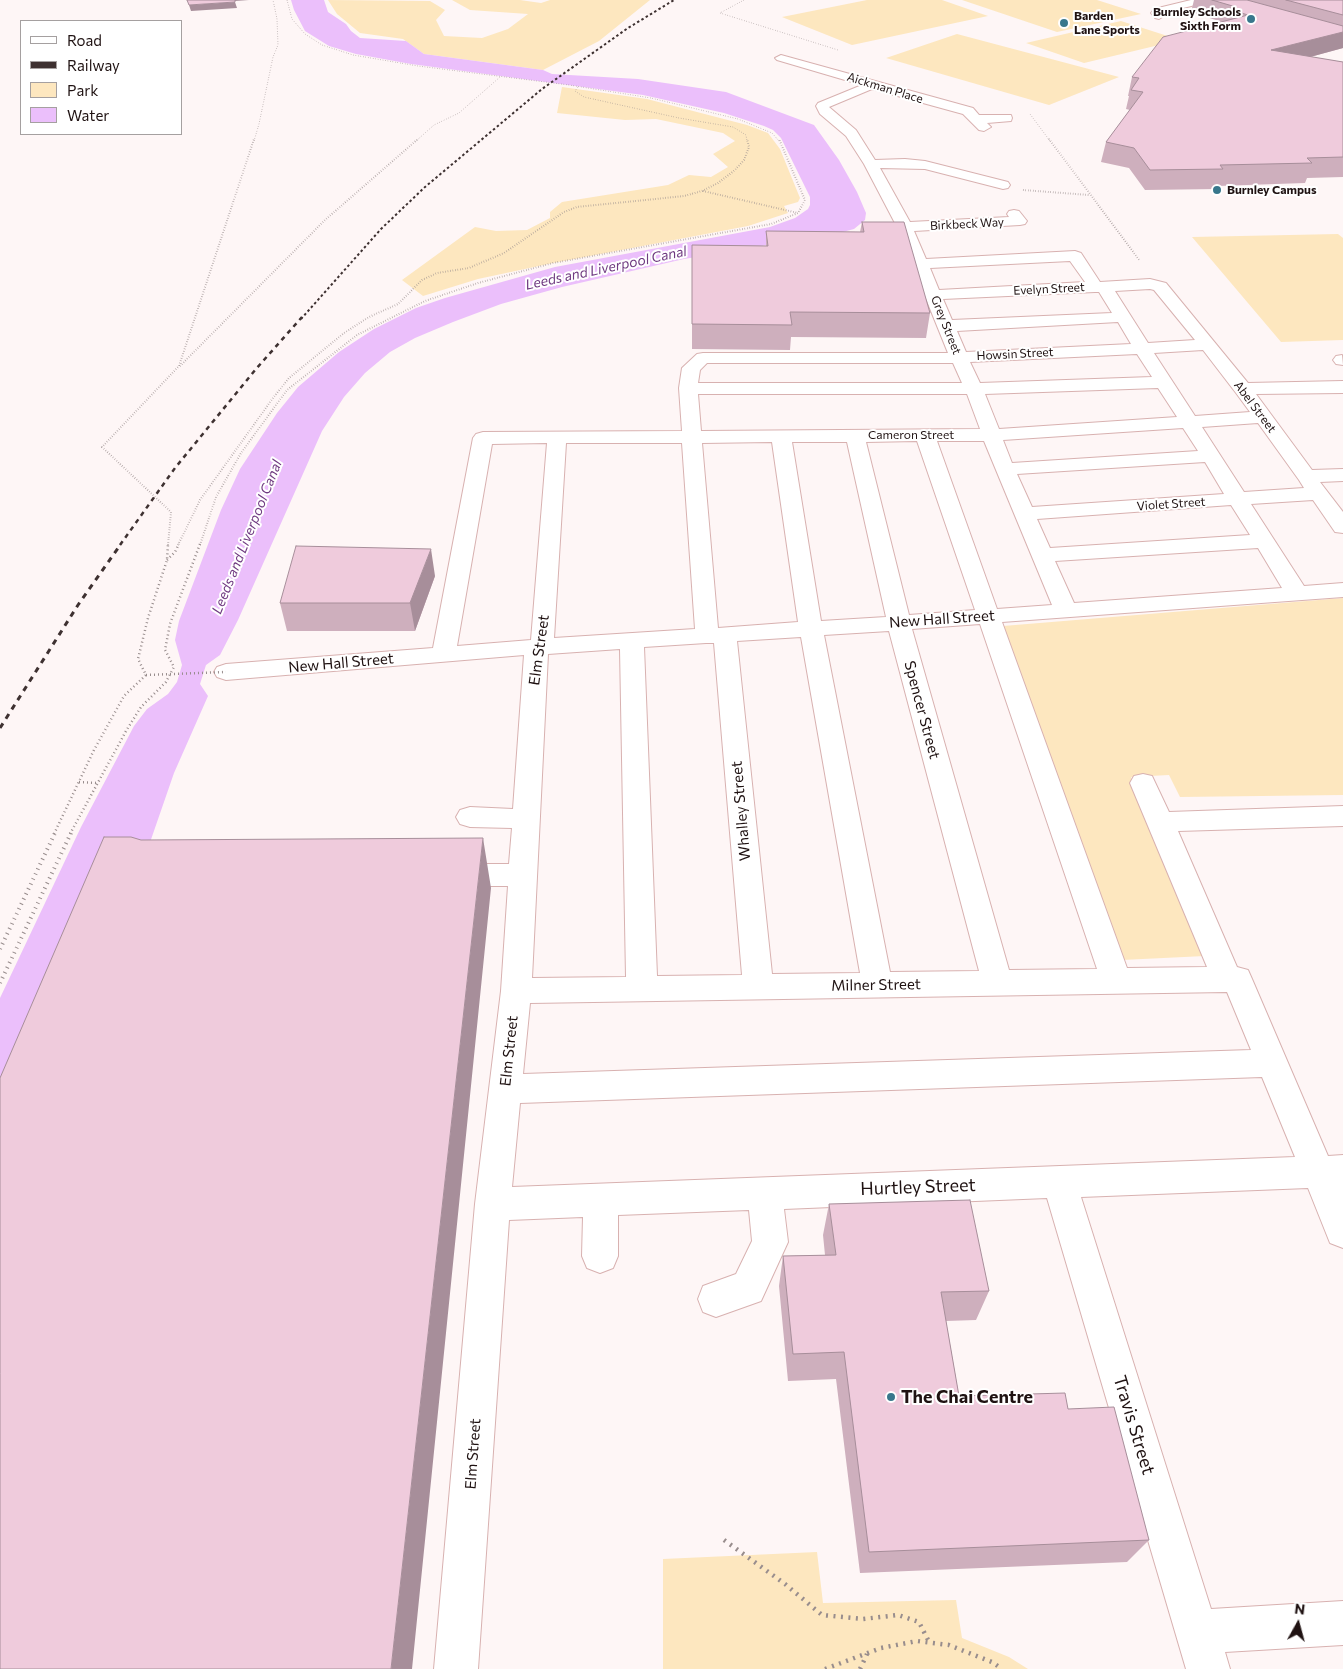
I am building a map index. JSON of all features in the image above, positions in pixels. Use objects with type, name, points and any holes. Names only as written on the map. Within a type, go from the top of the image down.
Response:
[{"type":"street","points":[[1159,16],[1156,13],[1158,11],[1202,0],[1218,5]]},
{"type":"street","name":"Aickman Place","points":[[782,57],[864,81],[871,85],[963,109],[968,111],[980,123],[1006,118]]},
{"type":"street","name":"Grey Street","points":[[871,85],[822,106],[825,111],[851,132],[871,164],[905,227],[1065,610]]},
{"type":"street","points":[[871,164],[905,163],[925,165],[1003,185]]},
{"type":"street","name":"Birkbeck Way","points":[[905,227],[1020,221],[1014,214]]},
{"type":"street","points":[[920,264],[1075,256],[1124,316],[1163,382],[1212,456],[1297,593]]},
{"type":"street","name":"Evelyn Street","points":[[934,295],[1150,284],[1160,286],[1164,290]]},
{"type":"street","name":"Abel Street","points":[[1164,290],[1243,389],[1343,527]]},
{"type":"street","points":[[945,326],[1124,316]]},
{"type":"street","name":"Howsin Street","points":[[688,388],[690,368],[703,358],[959,357],[1207,345]]},
{"type":"street","points":[[688,388],[974,389],[1163,382]]},
{"type":"street","points":[[1243,389],[1343,387]]},
{"type":"street","name":"Whalley Street","points":[[688,388],[758,986]]},
{"type":"street","name":"Cameron Street","points":[[444,654],[483,438],[992,435],[1263,417]]},
{"type":"street","name":"Spencer Street","points":[[855,435],[899,623],[997,983]]},
{"type":"street","points":[[925,435],[1116,980]]},
{"type":"street","points":[[781,436],[811,629],[876,985]]},
{"type":"street","name":"Elm Street","points":[[456,1669],[492,1204],[516,990],[539,647],[558,437]]},
{"type":"street","points":[[1005,469],[1212,456]]},
{"type":"street","points":[[1306,476],[1343,475]]},
{"type":"street","name":"Violet Street","points":[[1024,514],[1318,493]]},
{"type":"street","points":[[1043,555],[1264,541]]},
{"type":"street","name":"New Hall Street","points":[[226,672],[539,647],[899,623],[1343,590]]},
{"type":"street","points":[[632,641],[642,988]]},
{"type":"street","points":[[1142,783],[1232,979],[1273,1063],[1331,1171],[1343,1231]]},
{"type":"street","points":[[1160,822],[1343,816]]},
{"type":"street","points":[[470,817],[526,819]]},
{"type":"street","points":[[423,876],[523,875]]},
{"type":"street","name":"Milner Street","points":[[516,990],[1232,979]]},
{"type":"street","points":[[505,1089],[1273,1063]]},
{"type":"street","name":"Hurtley Street","points":[[492,1204],[1331,1171]]},
{"type":"street","name":"Travis Street","points":[[1059,1182],[1203,1650]]},
{"type":"street","points":[[716,1299],[748,1288],[770,1242],[764,1193]]},
{"type":"street","points":[[600,1256],[601,1200]]},
{"type":"street","points":[[1203,1650],[1343,1623]]},
{"type":"path","points":[[179,366],[259,124],[273,57],[278,45],[278,19],[273,0]]},
{"type":"path","points":[[0,983],[70,835],[98,783],[141,707],[166,682],[174,667],[165,650],[170,624],[216,497],[241,453],[287,390],[358,335],[384,320],[425,301],[478,283],[553,263],[771,224],[798,213],[805,200],[782,146],[772,133],[738,119],[651,98],[384,61],[335,50],[322,45],[300,30],[292,18],[287,0]]},
{"type":"path","points":[[146,675],[138,658],[148,618],[167,560],[171,512],[102,446],[325,220],[434,125],[460,114],[500,77]]},
{"type":"path","points":[[167,560],[175,552],[200,500],[273,398],[289,378],[344,333],[370,317],[398,304],[422,280],[437,273],[469,268],[504,253],[570,209],[587,205],[684,196],[702,191],[718,183],[735,170],[744,160],[749,147],[746,135],[733,127],[679,118],[584,97],[575,91],[578,87]]},
{"type":"path","points":[[1003,185],[1017,189],[1090,195]]},
{"type":"path","points":[[702,191],[798,213]]},
{"type":"path","points":[[0,949],[79,782],[124,696],[146,675],[226,672]]},
{"type":"path","points":[[79,782],[98,783]]},
{"type":"path","points":[[724,1540],[785,1584],[822,1614],[863,1619],[898,1615],[918,1622],[929,1642]]},
{"type":"path","points":[[825,1669],[867,1653],[917,1641],[950,1645],[992,1662],[1002,1669]]},
{"type":"path","points":[[860,1669],[867,1653]]},
{"type":"green space","points":[[328,0],[430,1],[445,10],[436,20],[444,36],[482,38],[508,29],[528,14],[470,10],[452,0],[520,0],[541,3],[550,0],[650,0],[599,41],[543,70],[424,54],[403,39],[360,33],[337,14]]},
{"type":"green space","points":[[867,0],[942,0],[988,16],[852,45],[782,17]]},
{"type":"green space","name":"Barden Lane Sports","points":[[962,0],[1097,0],[1141,14],[1057,32]]},
{"type":"green space","points":[[1121,21],[1180,40],[1084,63],[1026,43]]},
{"type":"green space","points":[[957,34],[1119,77],[1049,105],[886,58]]},
{"type":"green space","points":[[562,87],[647,99],[747,125],[768,133],[780,149],[800,198],[798,202],[784,206],[788,213],[748,226],[478,279],[423,296],[402,280],[475,227],[496,231],[527,230],[550,218],[550,212],[562,202],[668,185],[689,175],[711,177],[728,167],[713,154],[735,141],[723,133],[656,119],[625,120],[557,113]]},
{"type":"green space","points":[[1338,234],[1343,238],[1343,340],[1281,342],[1192,237]]},
{"type":"green space","points":[[1343,598],[1343,795],[1180,797],[1169,775],[1131,777],[1205,956],[1122,960],[1003,626]]},
{"type":"green space","points":[[817,1552],[823,1603],[956,1600],[962,1638],[1009,1657],[1028,1669],[663,1669],[663,1559]]},
{"type":"water","name":"Leeds and Liverpool Canal","points":[[291,0],[324,0],[328,12],[346,24],[360,38],[406,41],[424,54],[543,70],[552,74],[638,79],[726,92],[814,125],[839,160],[857,192],[866,213],[865,220],[854,229],[839,233],[684,259],[562,287],[501,304],[415,338],[390,352],[365,373],[344,397],[322,431],[238,620],[220,655],[206,665],[200,684],[208,696],[174,773],[137,880],[0,1208],[0,998],[81,827],[134,726],[147,709],[168,694],[177,682],[182,665],[175,640],[179,621],[221,510],[240,469],[277,413],[298,387],[339,352],[374,329],[416,308],[555,267],[770,227],[795,218],[808,209],[810,205],[810,197],[781,138],[773,130],[764,126],[724,113],[643,95],[411,64],[356,54],[329,46],[305,31]]},
{"type":"building","points":[[187,0],[235,0],[235,2],[189,5]]},
{"type":"building","points":[[1212,0],[1247,0],[1343,26],[1343,32],[1271,50],[1343,62],[1343,157],[1307,158],[1312,163],[1220,165],[1223,169],[1150,170],[1134,148],[1106,142],[1143,92],[1131,90],[1139,78],[1132,77],[1163,37],[1248,15],[1228,9],[1236,7]]},
{"type":"building","points":[[1286,0],[1343,0],[1343,15]]},
{"type":"building","points":[[862,222],[904,222],[930,313],[790,312],[792,325],[692,324],[692,245],[768,246],[766,231],[864,232]]},
{"type":"building","points":[[296,546],[431,549],[410,603],[280,603]]},
{"type":"building","points":[[104,837],[131,837],[141,840],[483,838],[391,1669],[0,1669],[0,1078]]},
{"type":"building","name":"The Chai Centre","points":[[970,1200],[989,1291],[941,1292],[959,1396],[1065,1393],[1068,1409],[1114,1407],[1149,1540],[869,1552],[844,1352],[793,1354],[783,1256],[836,1255],[829,1204]]},
{"type":"railway","points":[[301,319],[381,229],[425,187],[542,89],[628,28],[674,0]]},
{"type":"railway","points":[[120,545],[175,468],[256,369],[302,317]]},
{"type":"railway","points":[[0,728],[78,605],[121,544]]},
{"type":"place","name":"Burnley Schools Sixth Form","points":[[1251,19]]},
{"type":"place","name":"Barden Lane Sports","points":[[1064,23]]},
{"type":"place","name":"Burnley Campus","points":[[1217,190]]},
{"type":"place","name":"The Chai Centre","points":[[891,1397]]}]
